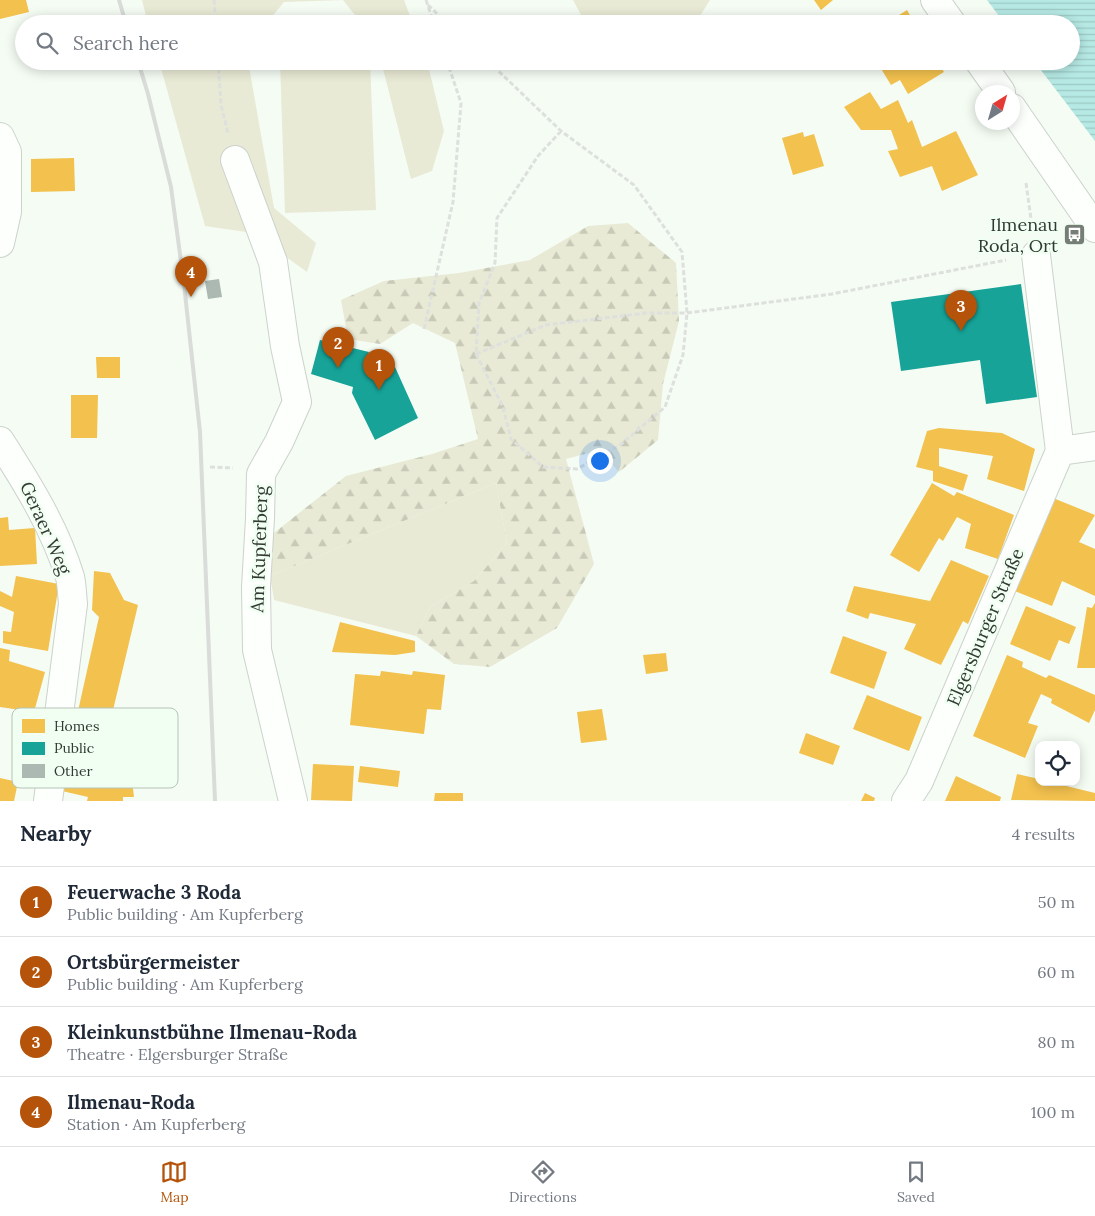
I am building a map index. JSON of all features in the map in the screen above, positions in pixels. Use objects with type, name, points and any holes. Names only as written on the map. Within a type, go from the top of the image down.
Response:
[{"type":"street","points":[[935,0],[946,15]]},
{"type":"street","points":[[985,70],[996,85]]},
{"type":"street","points":[[1020,120],[1095,228]]},
{"type":"street","points":[[0,137],[7,152],[7,212],[0,243]]},
{"type":"street","name":"Am Kupferberg","points":[[235,160],[274,262],[285,346],[297,402],[279,442],[261,474],[256,587],[257,650],[293,801]]},
{"type":"street","points":[[1036,255],[1060,450],[1095,446]]},
{"type":"street","name":"Geraer Weg","points":[[0,440],[49,525],[70,578],[73,604],[60,708]]},
{"type":"street","name":"Elgersburger Straße","points":[[906,801],[919,781],[1060,450]]},
{"type":"street","name":"Geraer Weg","points":[[48,801],[50,788]]},
{"type":"path","points":[[214,0],[215,15]]},
{"type":"path","points":[[426,0],[431,15]]},
{"type":"path","points":[[428,5],[439,15]]},
{"type":"path","points":[[219,70],[221,105],[235,160]]},
{"type":"path","points":[[424,329],[453,202],[461,102],[450,70]]},
{"type":"path","points":[[497,70],[561,131],[634,185],[682,252],[687,313],[683,355],[665,407],[620,445],[577,469],[543,467],[511,439],[503,407],[476,354],[479,303],[495,263],[497,218],[538,156],[561,131]]},
{"type":"path","points":[[476,354],[546,325],[646,313],[687,313],[832,294],[1036,255]]},
{"type":"path","points":[[210,467],[220,467]]},
{"type":"green space","points":[[142,0],[343,0],[284,2],[273,15],[146,15]]},
{"type":"green space","points":[[343,0],[404,0],[410,15],[355,15]]},
{"type":"green space","points":[[573,0],[710,0],[701,15],[581,15]]},
{"type":"green space","points":[[162,70],[250,70],[274,208],[316,243],[307,272],[253,233],[205,226]]},
{"type":"green space","points":[[280,70],[370,70],[376,210],[285,213]]},
{"type":"green space","points":[[383,70],[429,70],[444,131],[432,171],[411,179]]},
{"type":"green space","points":[[628,223],[676,263],[679,321],[663,384],[658,440],[619,472],[600,450],[566,459],[594,564],[557,628],[490,667],[454,664],[416,636],[430,607],[474,581],[507,543],[496,483],[270,576],[270,536],[346,476],[432,454],[478,439],[455,343],[413,323],[380,344],[348,339],[341,300],[384,281],[459,273],[530,260],[588,226]]},
{"type":"green space","points":[[496,483],[507,543],[474,581],[430,607],[416,636],[274,600],[270,576]]},
{"type":"water","points":[[987,0],[1095,0],[1095,141],[1041,70],[1080,70],[1080,15],[998,15]]},
{"type":"building: Homes","points":[[0,0],[26,0],[29,12],[0,19]]},
{"type":"building: Homes","points":[[814,0],[833,0],[821,10]]},
{"type":"building: Homes","points":[[907,10],[910,15],[899,15]]},
{"type":"building: Homes","points":[[882,70],[943,70],[944,72],[908,94],[900,80],[891,85]]},
{"type":"building: Homes","points":[[870,92],[881,109],[898,100],[908,123],[912,120],[922,147],[956,131],[978,175],[942,191],[932,166],[900,177],[888,151],[898,149],[891,130],[861,130],[844,107]]},
{"type":"building: Homes","points":[[803,132],[804,137],[814,134],[824,166],[793,175],[782,138]]},
{"type":"building: Homes","points":[[74,158],[75,191],[31,192],[31,159]]},
{"type":"building: Homes","points":[[96,357],[120,357],[120,378],[97,378]]},
{"type":"building: Homes","points":[[71,395],[98,395],[97,438],[71,438]]},
{"type":"building: Homes","points":[[939,428],[1002,433],[1035,449],[1024,491],[987,479],[993,456],[939,448],[939,466],[968,475],[963,491],[933,481],[933,471],[916,467],[927,431]]},
{"type":"building: Homes","points":[[932,483],[954,496],[957,492],[1014,515],[998,559],[965,548],[971,524],[957,517],[943,541],[939,538],[919,572],[890,555]]},
{"type":"building: Homes","points":[[1053,498],[1095,515],[1079,542],[1095,549],[1095,596],[1062,581],[1052,606],[1012,590]]},
{"type":"building: Homes","points":[[8,517],[9,530],[35,528],[37,564],[0,566],[0,518]]},
{"type":"building: Homes","points":[[951,560],[989,576],[968,624],[963,621],[941,665],[904,649],[916,624],[870,613],[868,619],[846,611],[854,586],[930,601]]},
{"type":"building: Homes","points":[[94,571],[110,573],[124,600],[138,605],[114,708],[79,708],[99,617],[92,610]]},
{"type":"building: Homes","points":[[16,576],[59,584],[48,651],[3,643],[3,631],[11,632],[14,612],[0,606],[0,591],[12,597]]},
{"type":"building: Homes","points":[[1095,603],[1095,668],[1077,668],[1087,607],[1092,608]]},
{"type":"building: Homes","points":[[1026,606],[1076,627],[1069,644],[1059,640],[1050,661],[1010,644]]},
{"type":"building: Homes","points":[[340,622],[415,641],[415,652],[395,655],[332,652]]},
{"type":"building: Homes","points":[[843,636],[887,652],[874,689],[830,673]]},
{"type":"building: Homes","points":[[0,648],[10,650],[9,661],[45,672],[35,708],[0,707]]},
{"type":"building: Homes","points":[[666,653],[668,671],[646,674],[643,655]]},
{"type":"building: Homes","points":[[1007,655],[1023,662],[1022,667],[1046,678],[1049,675],[1095,695],[1095,710],[1089,723],[1051,703],[1052,699],[1041,694],[1028,723],[1038,726],[1025,758],[973,736]]},
{"type":"building: Homes","points":[[381,671],[412,675],[413,671],[445,675],[441,710],[427,709],[424,734],[350,725],[355,674],[380,676]]},
{"type":"building: Homes","points":[[867,695],[922,717],[909,751],[853,729]]},
{"type":"building: Homes","points":[[602,709],[607,740],[581,743],[577,712]]},
{"type":"building: Homes","points":[[806,733],[840,746],[833,765],[799,753]]},
{"type":"building: Homes","points":[[313,764],[354,766],[352,801],[311,800]]},
{"type":"building: Homes","points":[[360,766],[400,771],[398,787],[358,782]]},
{"type":"building: Homes","points":[[1017,774],[1035,778],[1035,786],[1066,786],[1095,793],[1095,801],[1011,800]]},
{"type":"building: Homes","points":[[956,776],[1001,797],[1000,801],[945,801]]},
{"type":"building: Homes","points":[[0,778],[12,781],[12,788],[17,788],[14,801],[0,801]]},
{"type":"building: Homes","points":[[63,788],[133,788],[134,797],[123,797],[123,801],[87,801],[88,797],[62,791]]},
{"type":"building: Homes","points":[[435,793],[463,793],[463,801],[434,801]]},
{"type":"building: Homes","points":[[865,793],[875,798],[874,801],[861,801]]},
{"type":"building: Public","points":[[1021,284],[1037,397],[986,404],[980,360],[901,371],[891,302]]},
{"type":"building: Public","points":[[320,340],[369,352],[367,358],[389,369],[395,367],[418,418],[375,440],[352,393],[353,387],[311,374]]},
{"type":"building: Other","points":[[219,279],[222,297],[208,299],[205,281]]},
{"type":"railway","points":[[119,0],[123,15]]},
{"type":"railway","points":[[141,70],[171,187],[184,284],[200,432],[215,801]]},
{"type":"place","name":"Ilmenau Roda, Ort","points":[[1074,234]]},
{"type":"place","name":"Ilmenau-Roda","points":[[191,297]]},
{"type":"place","name":"Kleinkunstbühne Ilmenau-Roda","points":[[961,331]]},
{"type":"place","name":"Ortsbürgermeister","points":[[338,368]]},
{"type":"place","name":"Feuerwache 3 Roda","points":[[379,390]]}]
